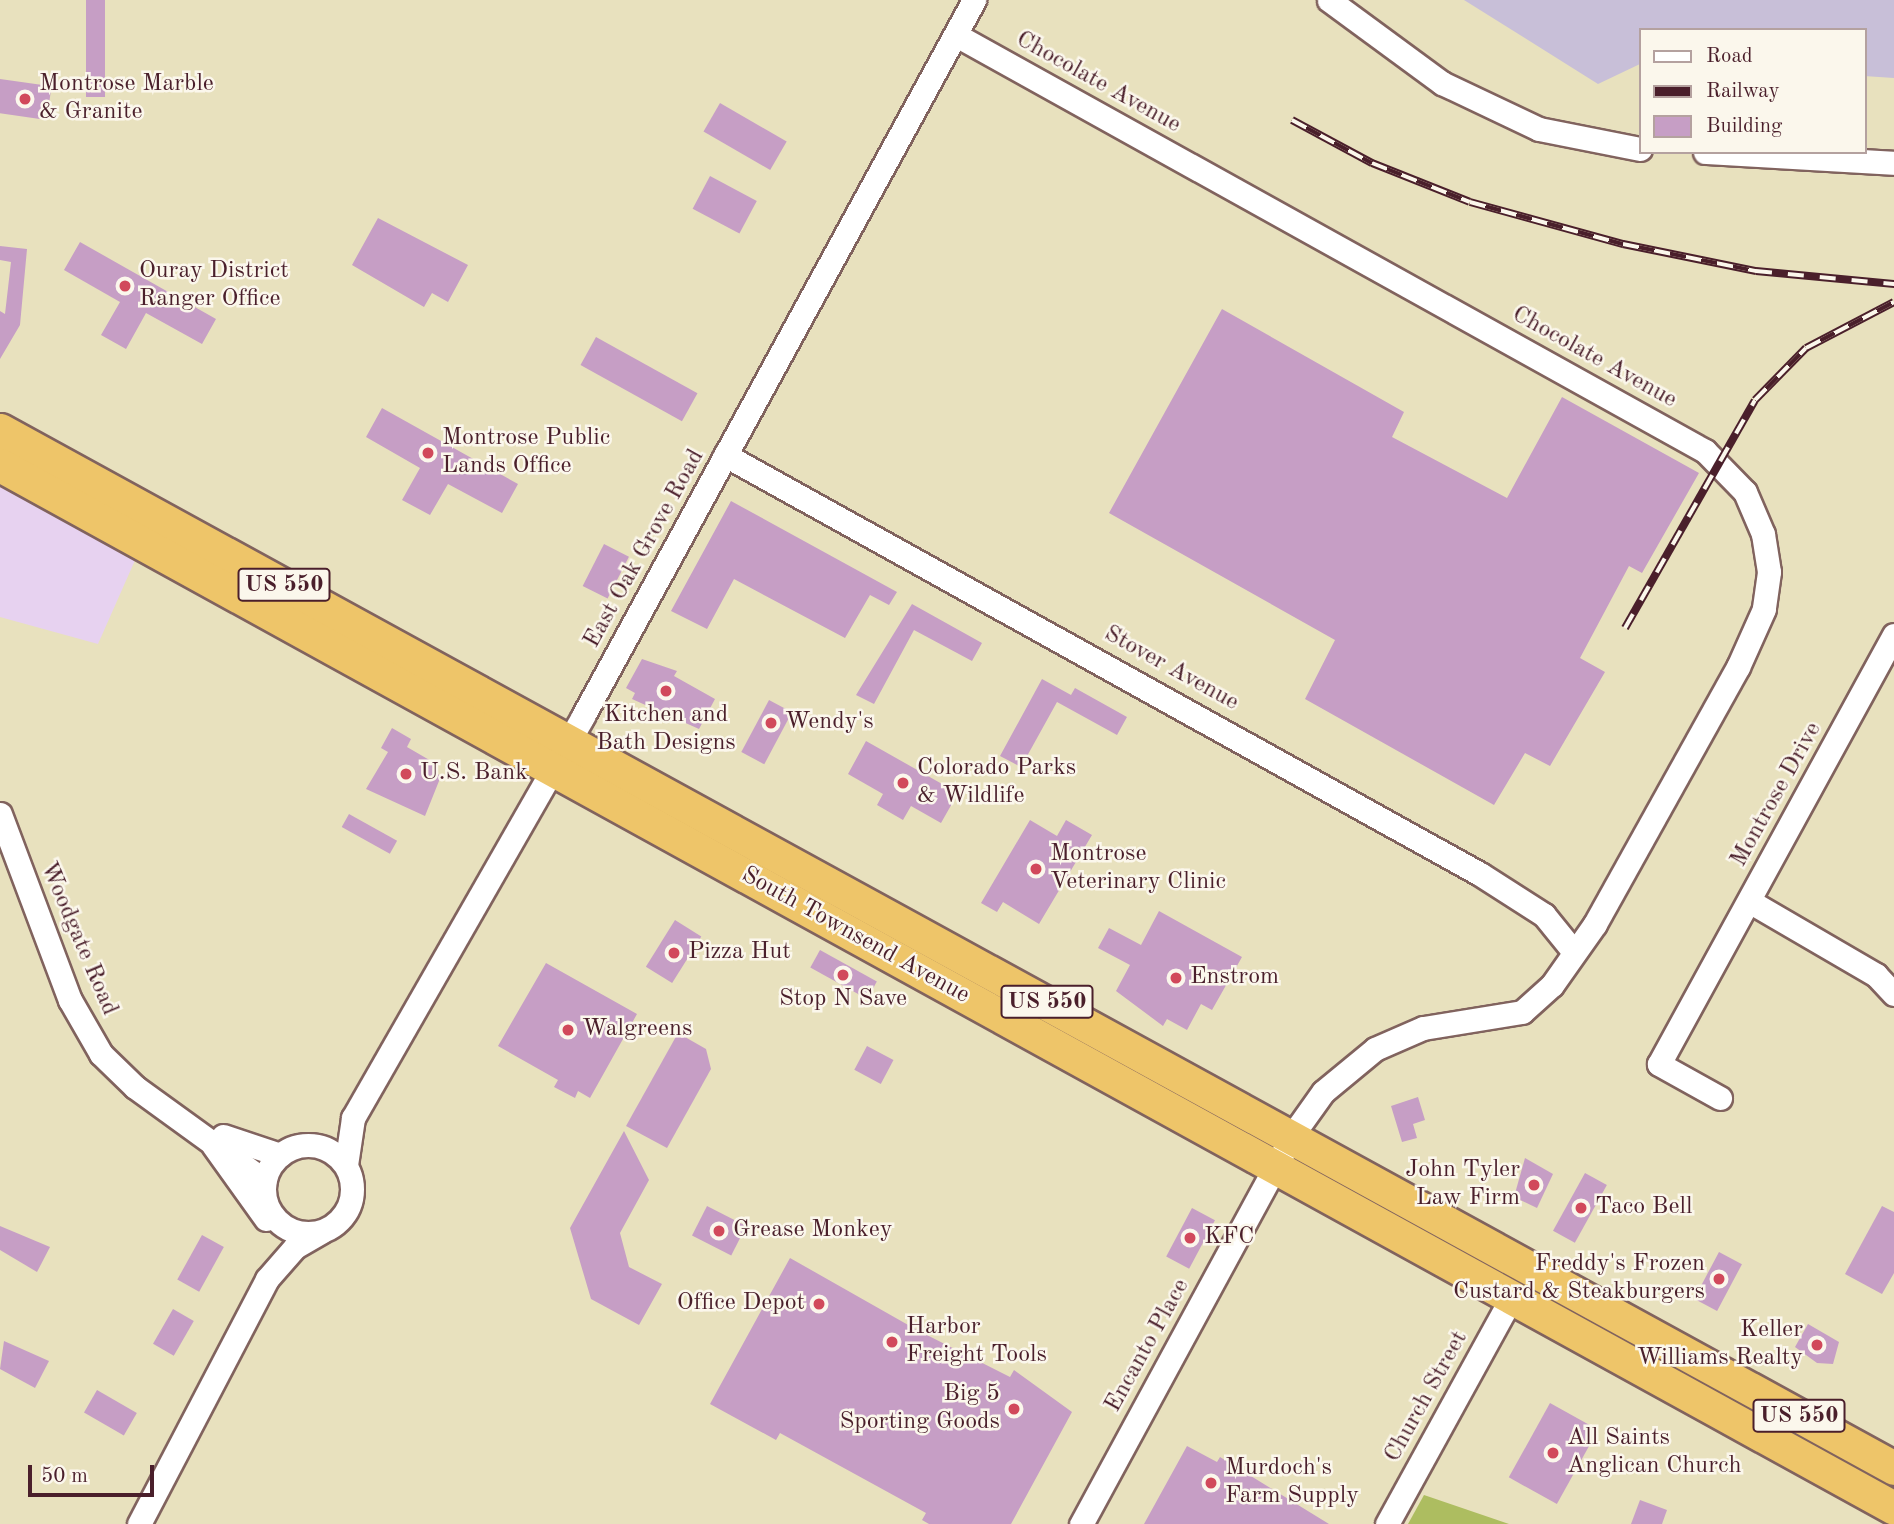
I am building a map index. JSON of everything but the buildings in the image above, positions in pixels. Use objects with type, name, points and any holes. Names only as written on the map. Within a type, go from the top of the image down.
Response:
[{"type":"highway","name":"South Townsend Avenue","points":[[0,430],[1275,1166],[1513,1295],[1894,1508]]},
{"type":"highway","name":"South Townsend Avenue","points":[[0,465],[1293,1134],[1894,1468]]},
{"type":"street","name":"East Oak Grove Road","points":[[346,1165],[353,1118],[559,755],[974,0]]},
{"type":"street","points":[[1329,0],[1454,89],[1539,129],[1638,149]]},
{"type":"street","name":"Chocolate Avenue","points":[[956,34],[1679,435],[1717,460],[1745,492],[1763,534],[1769,572],[1758,627],[1574,952]]},
{"type":"street","points":[[1739,154],[1894,163]]},
{"type":"street","name":"Stover Avenue","points":[[725,455],[1480,874],[1544,915],[1574,952]]},
{"type":"street","name":"Montrose Drive","points":[[1894,635],[1748,901],[1876,975],[1894,994]]},
{"type":"street","name":"Woodgate Road","points":[[0,814],[70,1000],[101,1054],[135,1087],[191,1123],[265,1181]]},
{"type":"street","points":[[1720,1098],[1659,1064],[1748,901]]},
{"type":"street","name":"Encanto Place","points":[[1082,1524],[1275,1166],[1293,1134],[1323,1092],[1375,1049],[1423,1028],[1522,1012],[1552,985],[1574,952]]},
{"type":"street","name":"East Oak Grove Road","points":[[313,1145],[353,1118]]},
{"type":"street","name":"Woodgate Road","points":[[191,1123],[280,1155]]},
{"type":"street","name":"Woodgate Road","points":[[210,1139],[275,1229]]},
{"type":"street","points":[[139,1524],[267,1279],[295,1247],[341,1216],[351,1196],[346,1165],[313,1145],[280,1155],[265,1181],[275,1229],[267,1279]]},
{"type":"street","points":[[275,1229],[299,1233],[321,1232]]},
{"type":"street","name":"Church Street","points":[[1387,1524],[1513,1295]]},
{"type":"shaded area","points":[[1464,0],[1894,0],[1894,78],[1866,76],[1866,28],[1638,28],[1638,65],[1598,84]]},
{"type":"shaded area","points":[[0,483],[136,558],[98,644],[0,617]]},
{"type":"green space","points":[[1424,1495],[1509,1524],[1408,1524]]},
{"type":"railway","points":[[1292,120],[1372,163],[1470,202],[1623,244],[1756,271],[1894,284]]},
{"type":"railway","points":[[1625,628],[1755,400],[1806,348],[1894,302]]},
{"type":"place","name":"Montrose Marble & Granite","points":[[25,99]]},
{"type":"place","name":"Ouray District Ranger Office","points":[[125,286]]},
{"type":"place","name":"Montrose Public Lands Office","points":[[428,453]]},
{"type":"place","name":"Kitchen and Bath Designs","points":[[666,691]]},
{"type":"place","name":"Wendy's","points":[[771,723]]},
{"type":"place","name":"U.S. Bank","points":[[406,774]]},
{"type":"place","name":"Colorado Parks & Wildlife","points":[[903,783]]},
{"type":"place","name":"Montrose Veterinary Clinic","points":[[1036,869]]},
{"type":"place","name":"Pizza Hut","points":[[674,953]]},
{"type":"place","name":"Stop N Save","points":[[843,975]]},
{"type":"place","name":"Enstrom","points":[[1176,978]]},
{"type":"place","name":"Walgreens","points":[[568,1030]]},
{"type":"place","name":"John Tyler Law Firm","points":[[1534,1185]]},
{"type":"place","name":"Taco Bell","points":[[1581,1208]]},
{"type":"place","name":"Grease Monkey","points":[[719,1231]]},
{"type":"place","name":"KFC","points":[[1190,1238]]},
{"type":"place","name":"Freddy's Frozen Custard & Steakburgers","points":[[1719,1279]]},
{"type":"place","name":"Office Depot","points":[[819,1304]]},
{"type":"place","name":"Harbor Freight Tools","points":[[892,1342]]},
{"type":"place","name":"Keller Williams Realty","points":[[1817,1345]]},
{"type":"place","name":"Big 5 Sporting Goods","points":[[1014,1409]]},
{"type":"place","name":"All Saints Anglican Church","points":[[1553,1453]]},
{"type":"place","name":"Murdoch's Farm Supply","points":[[1211,1483]]}]
